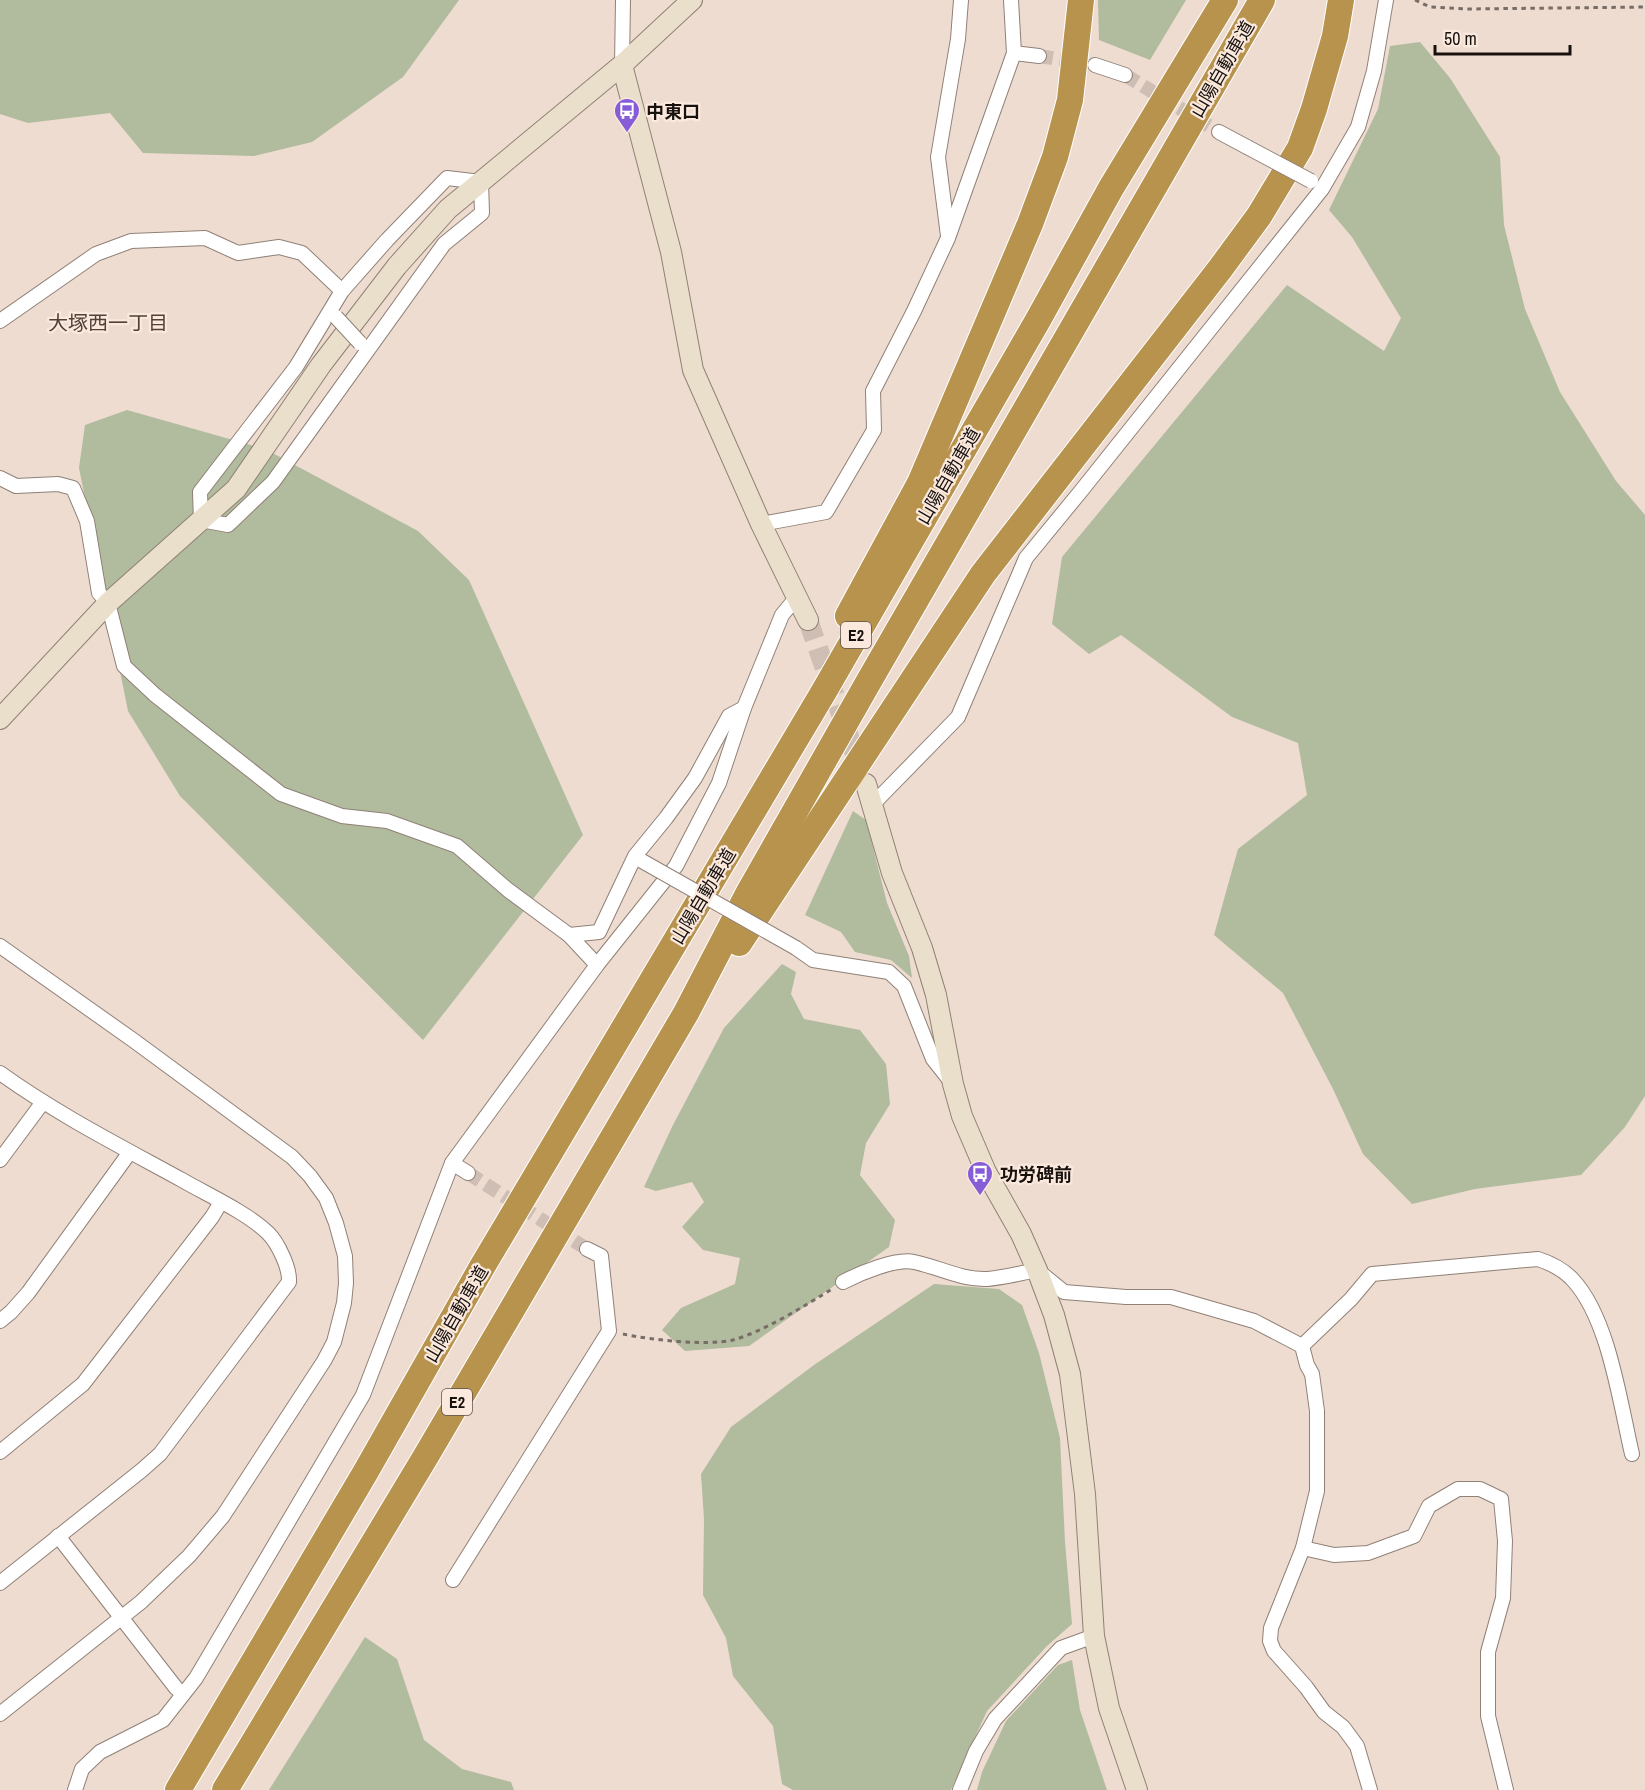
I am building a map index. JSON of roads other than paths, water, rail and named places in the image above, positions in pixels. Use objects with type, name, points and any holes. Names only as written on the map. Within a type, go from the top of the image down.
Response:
[{"type":"highway","points":[[482,1267],[771,758],[920,483],[1030,224],[1055,157],[1070,100],[1081,0]]},
{"type":"highway","name":"山陽自動車道","points":[[178,1790],[365,1473],[482,1267],[824,693],[1111,189],[1225,0]]},
{"type":"highway","name":"山陽自動車道","points":[[225,1790],[420,1466],[686,1013],[748,894],[874,670],[1262,0]]},
{"type":"highway","points":[[686,1013],[737,946],[984,574],[1259,216],[1300,148],[1335,36],[1341,0]]},
{"type":"street","points":[[623,0],[622,65],[671,252],[693,370],[761,524],[808,621]]},
{"type":"street","points":[[0,719],[108,603],[236,489],[321,365],[397,266],[448,209],[622,65],[692,0]]},
{"type":"street","points":[[948,238],[938,158],[958,39],[961,0]]},
{"type":"street","points":[[761,524],[826,512],[874,430],[873,391],[948,238],[1014,53],[1011,0]]},
{"type":"street","points":[[873,804],[958,717],[1026,558],[1082,491],[1316,185],[1358,126],[1374,71],[1386,0]]},
{"type":"street","points":[[1014,53],[1039,56]]},
{"type":"street","points":[[1095,64],[1125,75]]},
{"type":"street","points":[[1219,132],[1316,185]]},
{"type":"street","points":[[201,520],[200,492],[296,368],[333,314],[342,291],[447,178],[481,182]]},
{"type":"street","points":[[201,520],[228,525],[273,482],[363,347],[444,244],[482,213],[481,182]]},
{"type":"street","points":[[0,321],[96,254],[131,241],[205,238],[238,253],[279,247],[302,253],[342,291]]},
{"type":"street","points":[[333,314],[363,347]]},
{"type":"street","points":[[0,478],[16,486],[58,484],[73,488],[87,521],[99,592],[108,603],[124,666],[154,695],[281,794],[342,816],[387,821],[457,846],[508,890],[569,936],[597,965]]},
{"type":"street","points":[[75,1790],[82,1769],[100,1752],[162,1720],[196,1678],[363,1395],[452,1163],[597,965],[676,866],[719,783],[744,708],[782,615],[796,598]]},
{"type":"street","points":[[569,936],[599,932],[638,858],[695,778],[729,716],[744,708]]},
{"type":"street","points":[[866,784],[892,873],[922,948],[936,995],[953,1084],[962,1116],[986,1172],[1021,1234],[1037,1270],[1054,1315],[1070,1374],[1085,1494],[1094,1636],[1109,1708],[1137,1790]]},
{"type":"street","points":[[638,858],[796,948],[813,960],[889,972],[904,986],[933,1059],[953,1084]]},
{"type":"street","points":[[0,946],[292,1157],[326,1198],[345,1256],[346,1283],[342,1313],[334,1342],[223,1516],[208,1535],[163,1583],[0,1714]]},
{"type":"street","points":[[0,1073],[43,1102],[221,1202],[268,1234],[287,1265],[289,1282],[160,1454],[0,1583]]},
{"type":"street","points":[[0,1160],[43,1102]]},
{"type":"street","points":[[0,1321],[28,1293],[130,1152]]},
{"type":"street","points":[[452,1163],[468,1173]]},
{"type":"street","points":[[0,1452],[83,1384],[212,1217],[221,1202]]},
{"type":"street","points":[[453,1581],[609,1331],[601,1257],[587,1249]]},
{"type":"street","points":[[1302,1346],[1351,1299],[1372,1274],[1538,1259],[1552,1264],[1572,1279],[1589,1301],[1607,1348],[1632,1454]]},
{"type":"street","points":[[843,1282],[859,1274],[912,1261],[949,1274],[986,1279],[1037,1270],[1065,1292],[1126,1297],[1171,1297],[1254,1321],[1302,1346],[1312,1374],[1317,1411],[1317,1491],[1303,1548],[1271,1628],[1270,1641],[1274,1652],[1306,1687],[1324,1712],[1343,1727],[1357,1746],[1370,1790]]},
{"type":"street","points":[[1303,1548],[1334,1555],[1368,1553],[1414,1536],[1429,1506],[1458,1489],[1480,1489],[1501,1499],[1505,1541],[1503,1598],[1488,1652],[1488,1716],[1506,1790]]},
{"type":"street","points":[[58,1536],[183,1694]]},
{"type":"street","points":[[960,1790],[976,1751],[995,1719],[1061,1648],[1094,1636]]},
{"type":"tunnel","points":[[1039,56],[1078,62]]},
{"type":"tunnel","points":[[1125,75],[1219,132]]},
{"type":"tunnel","points":[[808,620],[861,771]]},
{"type":"tunnel","points":[[468,1173],[587,1249]]},
{"type":"place","name":"中東口","points":[[627,134]]},
{"type":"place","name":"功労碑前","points":[[980,1197]]},
{"type":"district","name":"大塚西一丁目","points":[[108,322]]}]
